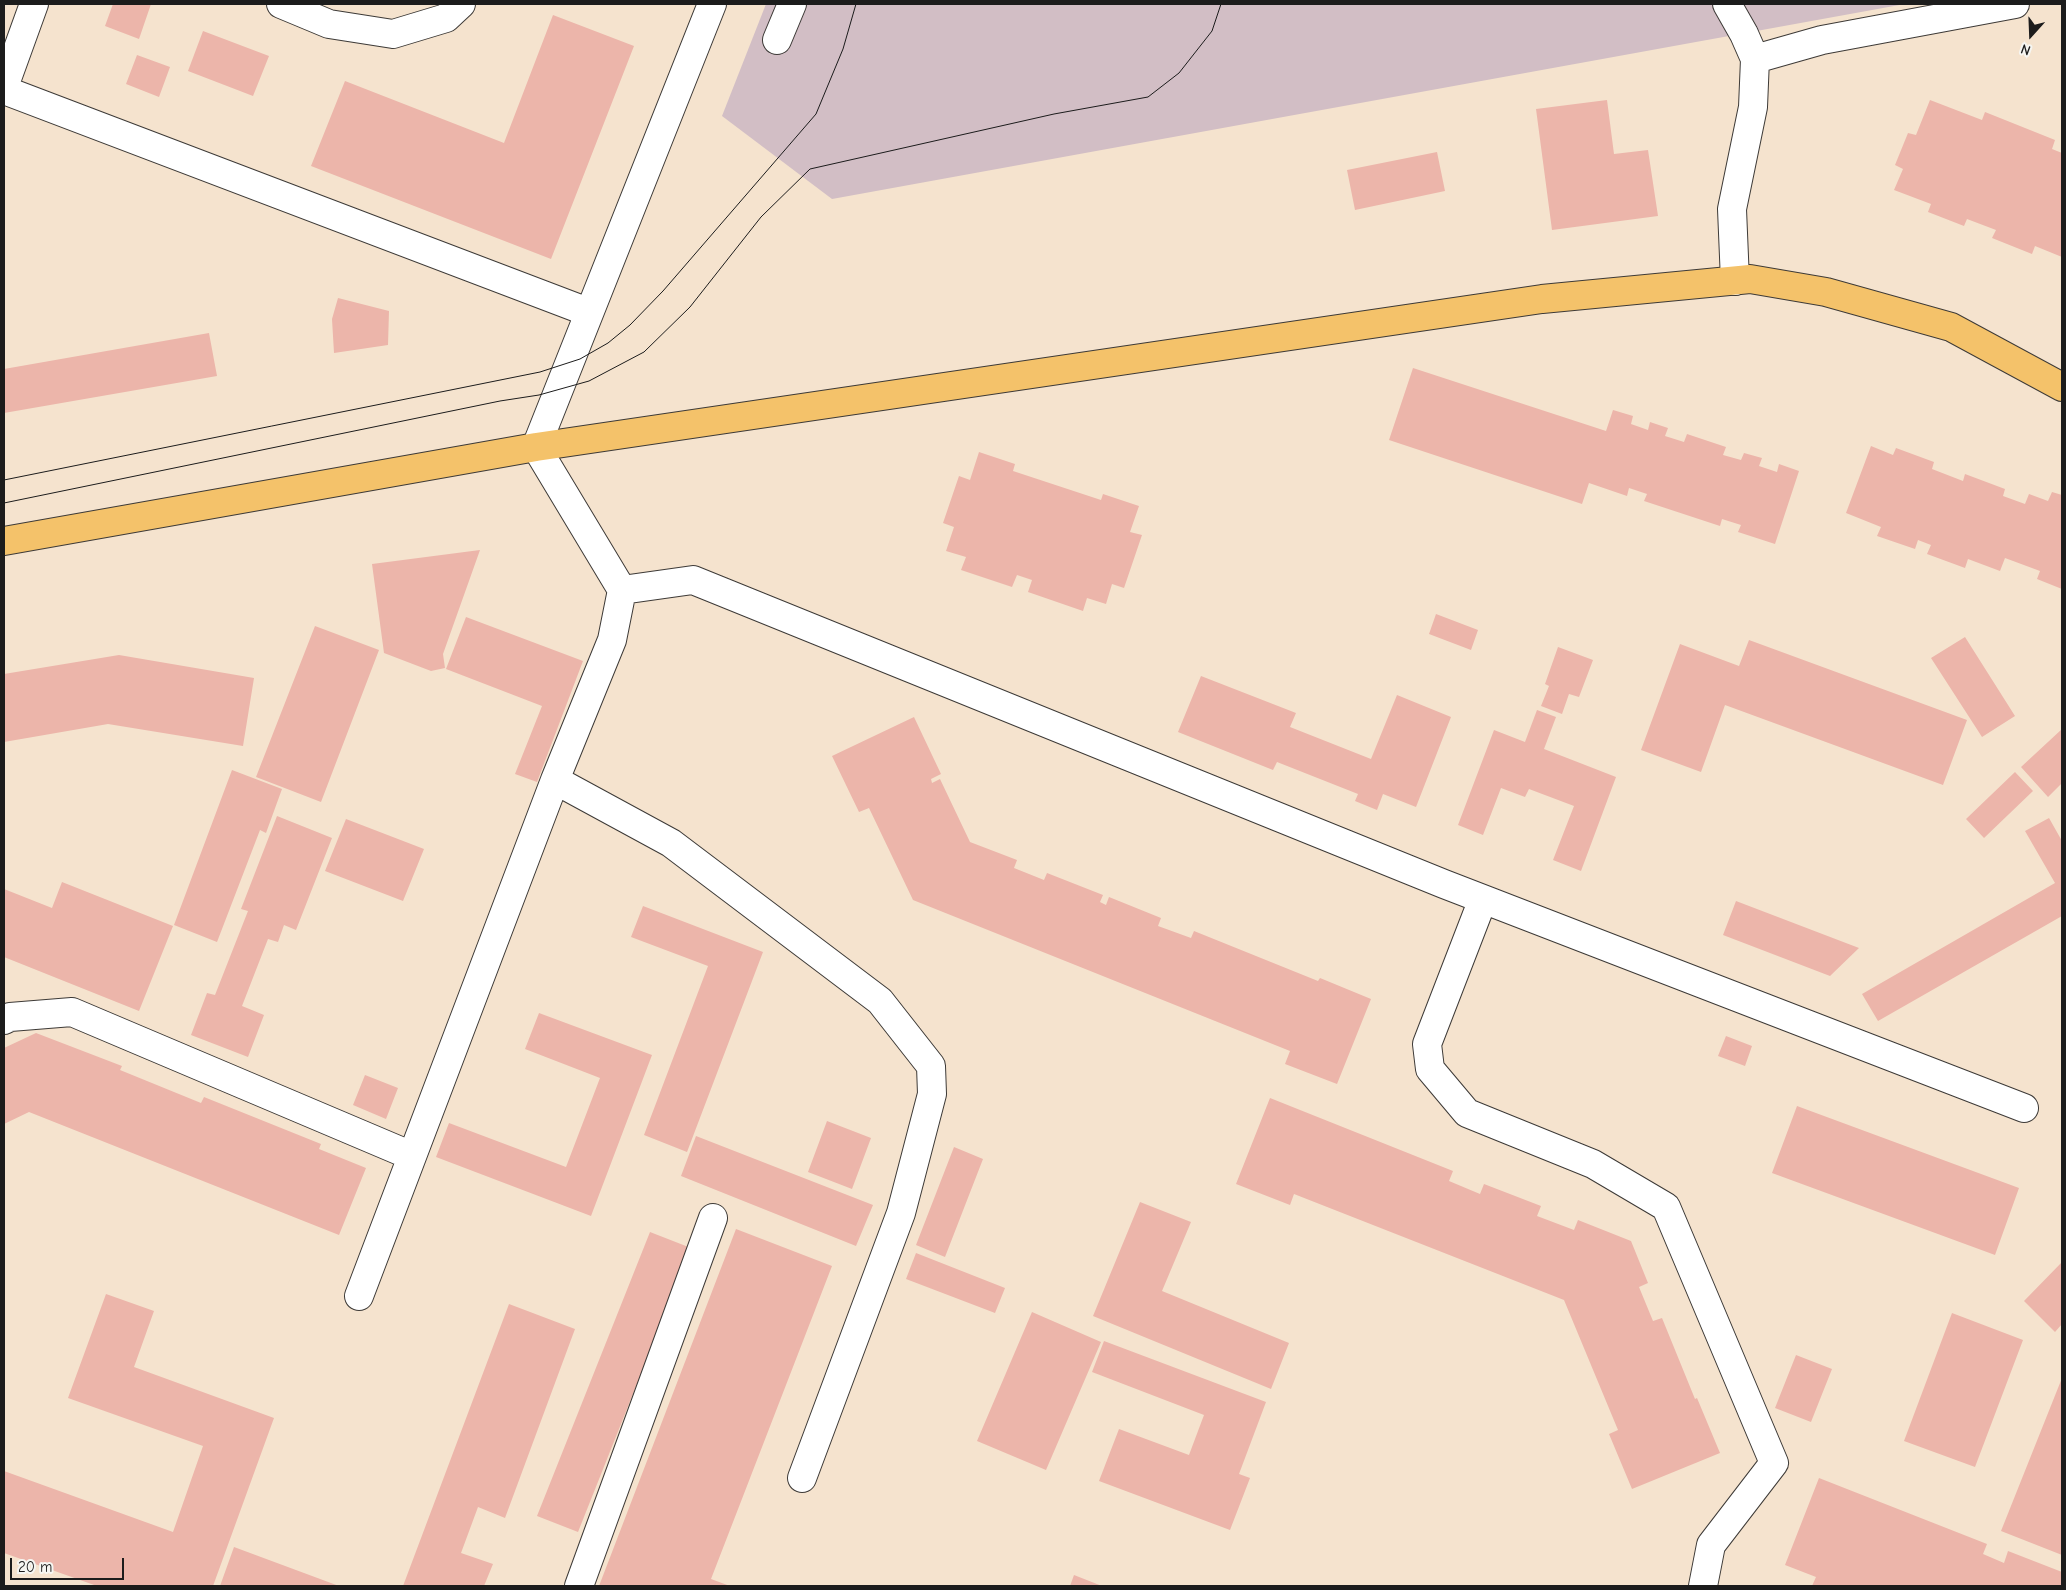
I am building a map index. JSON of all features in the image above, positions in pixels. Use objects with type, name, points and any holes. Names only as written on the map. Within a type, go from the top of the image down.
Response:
[{"type":"main road","points":[[4,541],[536,447],[1542,299],[1735,281],[1750,280],[1826,292],[1951,326],[2062,387]]},
{"type":"street","points":[[34,4],[4,89],[588,312]]},
{"type":"street","points":[[281,4],[329,24],[393,34],[446,18],[461,4]]},
{"type":"street","points":[[359,1296],[555,780],[612,640],[622,590],[536,447],[588,312],[712,4]]},
{"type":"street","points":[[777,40],[792,4]]},
{"type":"street","points":[[1727,4],[1744,34],[1755,59],[1753,107],[1732,209],[1735,281]]},
{"type":"street","points":[[1755,59],[1822,40],[2015,4]]},
{"type":"street","points":[[622,590],[693,580],[1483,899],[2024,1108]]},
{"type":"street","points":[[555,780],[671,843],[880,1001],[931,1066],[932,1094],[901,1213],[802,1478]]},
{"type":"street","points":[[1483,899],[1427,1044],[1430,1069],[1466,1114],[1593,1164],[1666,1207],[1774,1463],[1711,1545],[1703,1586]]},
{"type":"street","points":[[4,1020],[10,1017],[72,1012],[412,1156]]},
{"type":"street","points":[[579,1586],[712,1218]]},
{"type":"shaded area","points":[[766,4],[1905,4],[832,199],[722,116]]},
{"type":"building","points":[[113,4],[151,4],[139,39],[105,26]]},
{"type":"building","points":[[553,15],[634,46],[551,259],[311,166],[345,81],[504,143]]},
{"type":"building","points":[[203,31],[269,56],[253,96],[188,71]]},
{"type":"building","points":[[137,55],[170,67],[159,97],[126,84]]},
{"type":"building","points":[[1607,100],[1614,154],[1648,150],[1658,216],[1552,230],[1536,109]]},
{"type":"building","points":[[1930,100],[1982,120],[1985,112],[2055,140],[2052,149],[2062,153],[2062,257],[2035,246],[2032,254],[1992,238],[1996,230],[1967,219],[1964,226],[1928,212],[1931,204],[1894,190],[1903,169],[1895,165],[1908,133],[1916,135]]},
{"type":"building","points":[[1437,152],[1445,191],[1355,210],[1347,170]]},
{"type":"building","points":[[338,298],[389,311],[388,345],[334,353],[332,319]]},
{"type":"building","points":[[209,333],[217,376],[4,413],[4,369]]},
{"type":"building","points":[[1413,368],[1606,431],[1613,410],[1633,416],[1631,424],[1648,430],[1650,422],[1668,428],[1665,436],[1684,442],[1687,434],[1726,447],[1723,455],[1741,460],[1744,453],[1762,458],[1759,466],[1777,472],[1779,464],[1799,471],[1775,544],[1738,532],[1741,525],[1722,519],[1720,526],[1644,501],[1647,494],[1629,488],[1627,496],[1589,483],[1582,504],[1389,440]]},
{"type":"building","points":[[1871,446],[1893,455],[1896,448],[1934,462],[1932,469],[1963,481],[1965,474],[2005,489],[2003,496],[2025,504],[2029,494],[2048,501],[2052,492],[2062,495],[2062,589],[2037,579],[2040,571],[2005,558],[2000,571],[1968,559],[1965,568],[1927,554],[1931,545],[1918,540],[1915,549],[1877,536],[1881,527],[1846,513]]},
{"type":"building","points":[[979,452],[1015,464],[1013,471],[1101,500],[1103,494],[1139,506],[1130,532],[1142,535],[1124,588],[1112,584],[1106,604],[1087,598],[1083,611],[1028,592],[1032,580],[1017,575],[1012,587],[961,570],[966,557],[946,551],[954,527],[943,523],[959,476],[970,480]]},
{"type":"building","points":[[480,550],[443,654],[445,668],[431,671],[384,653],[372,564]]},
{"type":"building","points":[[1436,614],[1478,630],[1471,650],[1429,634]]},
{"type":"building","points":[[466,617],[583,661],[537,782],[515,774],[542,706],[446,669]]},
{"type":"building","points":[[315,626],[379,650],[321,802],[256,777]]},
{"type":"building","points":[[1965,637],[2015,716],[1982,737],[1931,658]]},
{"type":"building","points":[[1749,640],[1967,720],[1943,785],[1725,705],[1701,772],[1641,750],[1680,644],[1739,666]]},
{"type":"building","points":[[1558,647],[1593,660],[1579,697],[1569,694],[1562,714],[1541,706],[1549,686],[1545,684]]},
{"type":"building","points":[[119,655],[254,678],[243,746],[108,724],[4,742],[4,674]]},
{"type":"building","points":[[1201,676],[1296,713],[1290,727],[1371,759],[1397,695],[1451,717],[1416,807],[1383,794],[1377,810],[1355,801],[1358,794],[1277,762],[1273,770],[1178,732]]},
{"type":"building","points":[[1537,710],[1556,717],[1544,749],[1616,777],[1581,871],[1553,860],[1574,806],[1529,789],[1525,797],[1501,788],[1483,835],[1458,825],[1494,730],[1525,742]]},
{"type":"building","points":[[914,717],[941,774],[931,779],[932,783],[940,779],[970,842],[1017,860],[1014,868],[1044,880],[1047,873],[1103,895],[1100,902],[1106,905],[1109,897],[1161,918],[1158,926],[1191,938],[1194,931],[1318,981],[1320,978],[1371,999],[1337,1084],[1285,1064],[1290,1051],[913,900],[869,808],[859,812],[832,756]]},
{"type":"building","points":[[2062,729],[2062,783],[2048,797],[2021,767]]},
{"type":"building","points":[[232,770],[282,789],[266,833],[260,830],[217,942],[174,925]]},
{"type":"building","points":[[2015,772],[2033,791],[1984,838],[1966,819]]},
{"type":"building","points":[[277,816],[332,838],[296,930],[284,925],[278,942],[268,939],[242,1006],[264,1015],[248,1057],[191,1035],[207,993],[215,995],[248,911],[241,909]]},
{"type":"building","points":[[2049,818],[2062,841],[2062,916],[1878,1021],[1862,994],[2055,883],[2025,831]]},
{"type":"building","points":[[346,819],[424,849],[403,901],[325,871]]},
{"type":"building","points":[[62,882],[173,926],[139,1011],[4,957],[4,889],[52,908]]},
{"type":"building","points":[[1736,901],[1859,948],[1830,976],[1723,935]]},
{"type":"building","points":[[643,906],[763,952],[687,1152],[644,1135],[708,966],[631,937]]},
{"type":"building","points":[[539,1013],[652,1055],[591,1216],[436,1157],[449,1123],[566,1167],[600,1078],[525,1049]]},
{"type":"building","points":[[36,1033],[122,1066],[120,1070],[201,1103],[204,1097],[321,1144],[319,1149],[366,1168],[339,1235],[29,1112],[4,1124],[4,1048]]},
{"type":"building","points":[[1726,1036],[1752,1046],[1745,1066],[1718,1056]]},
{"type":"building","points":[[365,1075],[398,1088],[386,1119],[353,1105]]},
{"type":"building","points":[[1270,1098],[1453,1171],[1449,1181],[1480,1194],[1484,1184],[1541,1206],[1537,1216],[1574,1230],[1578,1220],[1631,1241],[1648,1283],[1639,1287],[1653,1321],[1662,1318],[1695,1399],[1697,1398],[1720,1453],[1632,1489],[1609,1434],[1618,1430],[1564,1300],[1294,1194],[1290,1205],[1236,1184]]},
{"type":"building","points":[[1797,1106],[2019,1188],[1995,1255],[1772,1173]]},
{"type":"building","points":[[827,1121],[871,1138],[852,1189],[808,1172]]},
{"type":"building","points":[[696,1136],[873,1205],[856,1246],[681,1176]]},
{"type":"building","points":[[954,1147],[983,1159],[945,1257],[916,1245]]},
{"type":"building","points":[[1140,1202],[1191,1222],[1162,1291],[1289,1343],[1271,1389],[1093,1316]]},
{"type":"building","points":[[736,1229],[832,1266],[711,1579],[730,1586],[599,1586]]},
{"type":"building","points":[[650,1232],[691,1248],[578,1532],[537,1516]]},
{"type":"building","points":[[916,1253],[1005,1288],[995,1313],[906,1279]]},
{"type":"building","points":[[2062,1262],[2062,1324],[2055,1332],[2024,1301]]},
{"type":"building","points":[[106,1294],[154,1311],[134,1367],[274,1418],[213,1586],[97,1586],[4,1553],[4,1471],[173,1532],[203,1446],[68,1398]]},
{"type":"building","points":[[509,1304],[575,1329],[505,1518],[478,1507],[461,1553],[493,1564],[484,1586],[403,1586]]},
{"type":"building","points":[[1032,1312],[1101,1342],[1046,1470],[977,1441]]},
{"type":"building","points":[[1952,1313],[2023,1340],[1975,1467],[1904,1441]]},
{"type":"building","points":[[1104,1341],[1266,1402],[1239,1474],[1250,1478],[1230,1530],[1099,1481],[1119,1429],[1189,1455],[1204,1415],[1092,1372]]},
{"type":"building","points":[[1796,1355],[1832,1369],[1811,1422],[1775,1408]]},
{"type":"building","points":[[2062,1378],[2062,1555],[2001,1531]]},
{"type":"building","points":[[1819,1478],[1987,1544],[1983,1554],[2004,1563],[2008,1551],[2062,1572],[2062,1586],[1812,1586],[1816,1577],[1785,1565]]},
{"type":"building","points":[[234,1547],[339,1586],[220,1586]]},
{"type":"building","points":[[1074,1575],[1102,1586],[1070,1586]]},
{"type":"tram line","points":[[4,480],[540,372],[580,359],[608,343],[630,325],[663,291],[816,114],[843,49],[856,4]]},
{"type":"tram line","points":[[4,503],[500,401],[539,395],[589,381],[644,352],[690,307],[761,217],[810,169],[1054,114],[1148,97],[1179,73],[1212,31],[1221,4]]}]
